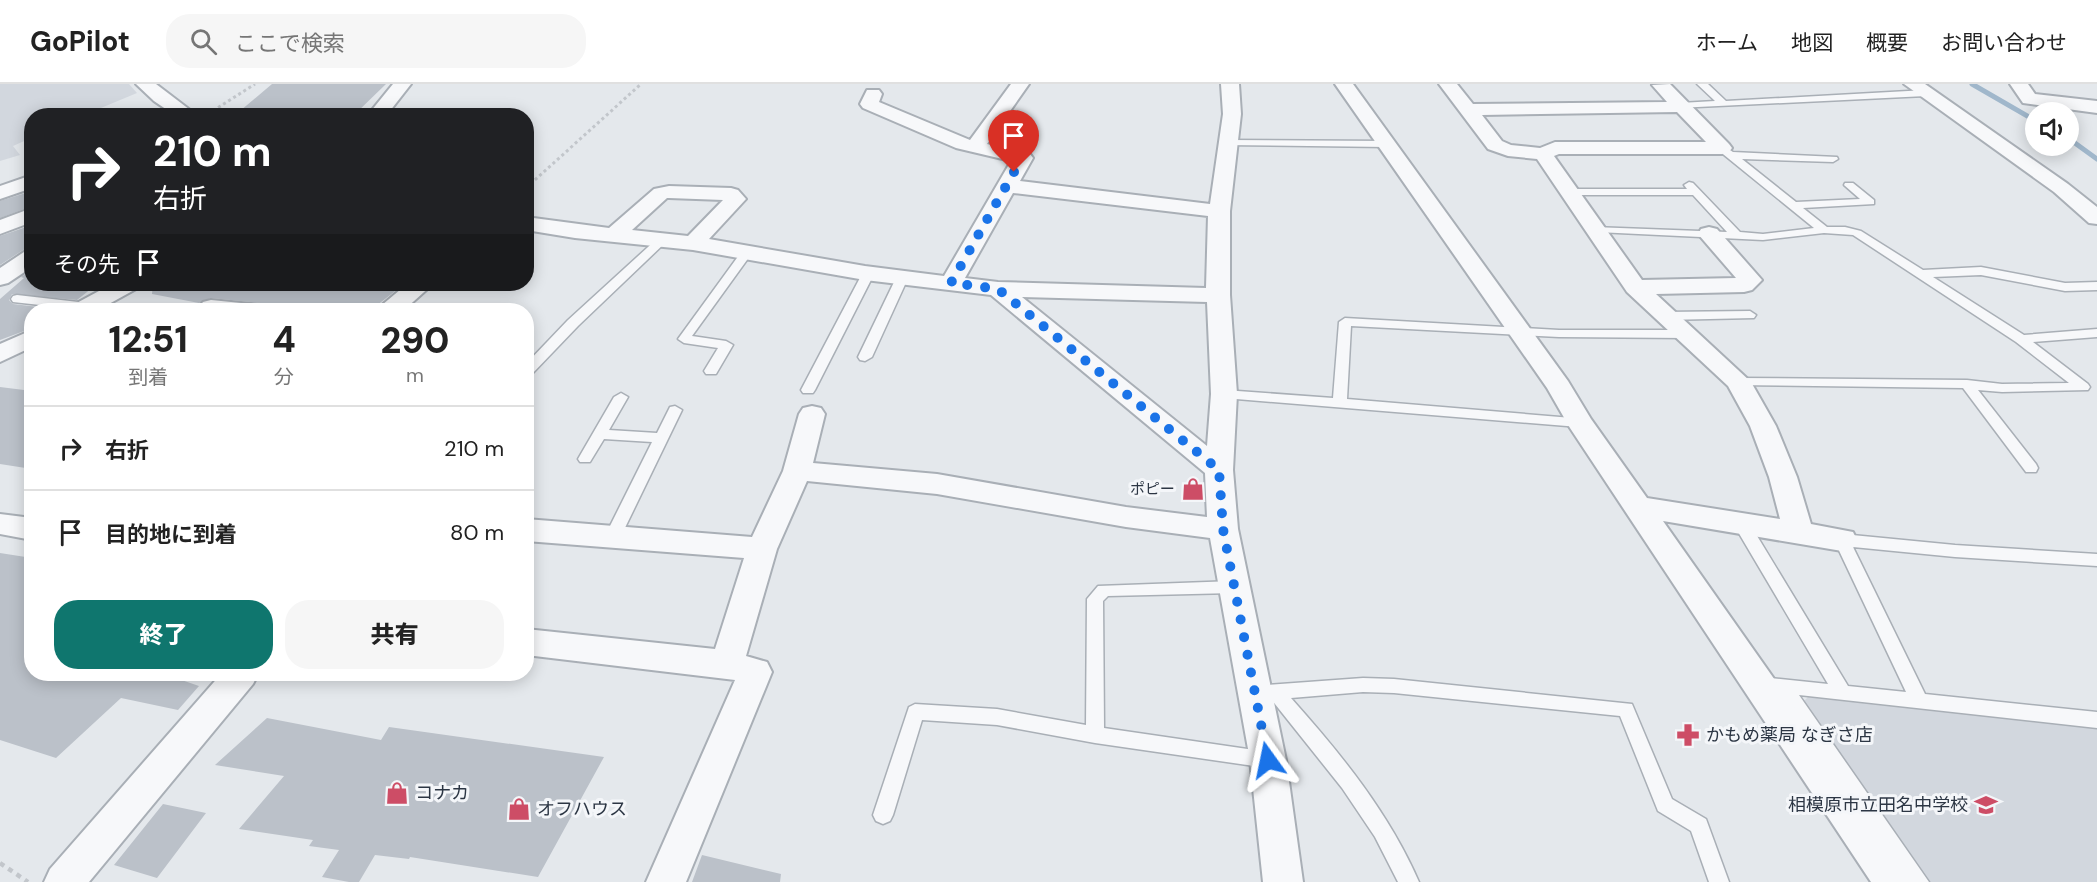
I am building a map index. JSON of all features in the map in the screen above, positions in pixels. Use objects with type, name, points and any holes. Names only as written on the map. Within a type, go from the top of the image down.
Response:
[{"type":"street","points":[[145,84],[173,108]]},
{"type":"street","points":[[382,108],[402,84]]},
{"type":"street","points":[[975,147],[1020,84]]},
{"type":"street","points":[[1230,84],[1232,114],[1219,211],[1218,295],[1224,394],[1219,470],[1223,529],[1234,587],[1264,692],[1268,760],[1282,882]]},
{"type":"street","points":[[1344,84],[1559,387],[1579,422],[1637,507],[1771,685],[1894,882]]},
{"type":"street","points":[[1448,84],[1495,145],[1508,150],[1543,154],[1554,148],[1727,152]]},
{"type":"street","points":[[2019,84],[2029,99],[2097,107]]},
{"type":"street","points":[[1662,85],[1727,152]]},
{"type":"street","points":[[1919,89],[2072,197],[2097,218]]},
{"type":"street","points":[[873,94],[869,104],[937,135],[1023,158],[951,283]]},
{"type":"street","points":[[1470,110],[1680,106]]},
{"type":"street","points":[[1543,154],[1635,287],[1738,382],[1763,426],[1783,477],[1798,532]]},
{"type":"street","points":[[0,193],[24,184]]},
{"type":"street","points":[[1006,186],[1219,211]]},
{"type":"street","points":[[615,234],[661,194],[669,192],[731,194],[735,198],[693,243]]},
{"type":"street","points":[[2072,197],[2097,195]]},
{"type":"street","points":[[0,228],[24,218]]},
{"type":"street","points":[[534,224],[575,231],[693,243],[867,274],[998,289],[1218,295]]},
{"type":"street","points":[[1635,287],[1744,285],[1750,280],[1709,234]]},
{"type":"street","points":[[0,278],[24,262]]},
{"type":"street","points":[[998,289],[1219,470]]},
{"type":"street","points":[[95,303],[116,291]]},
{"type":"street","points":[[398,303],[413,291]]},
{"type":"street","points":[[0,354],[24,341]]},
{"type":"street","points":[[727,664],[762,549],[797,471],[810,402]]},
{"type":"street","points":[[797,471],[937,484],[1126,517],[1223,529]]},
{"type":"street","points":[[1637,507],[1842,540]]},
{"type":"street","points":[[0,524],[24,528]]},
{"type":"street","points":[[534,531],[762,549]]},
{"type":"street","points":[[534,643],[727,664],[755,672],[666,882]]},
{"type":"street","points":[[64,882],[235,681]]},
{"type":"lane","points":[[1702,84],[1724,104]]},
{"type":"lane","points":[[1680,106],[1919,89]]},
{"type":"lane","points":[[1228,144],[1387,144]]},
{"type":"lane","points":[[1727,152],[1833,159]]},
{"type":"lane","points":[[1727,152],[1824,230]]},
{"type":"lane","points":[[1794,205],[1870,202],[1849,185]]},
{"type":"lane","points":[[1571,192],[1692,188],[1736,235]]},
{"type":"lane","points":[[1597,229],[1779,237],[1824,230],[1845,230],[1857,233],[2021,339],[2083,387],[2002,388],[1967,384],[1738,382]]},
{"type":"lane","points":[[534,363],[573,322],[663,239]]},
{"type":"lane","points":[[711,371],[726,345],[684,339],[746,253]]},
{"type":"lane","points":[[1920,274],[1982,271],[2065,287],[2097,286]]},
{"type":"lane","points":[[810,402],[867,274]]},
{"type":"lane","points":[[865,357],[902,278]]},
{"type":"lane","points":[[17,299],[44,303]]},
{"type":"lane","points":[[1665,316],[1750,315]]},
{"type":"lane","points":[[1340,403],[1345,322],[1520,332],[1687,334]]},
{"type":"lane","points":[[2021,339],[2097,333]]},
{"type":"lane","points":[[1967,384],[2031,468]]},
{"type":"lane","points":[[1224,394],[1579,422]]},
{"type":"lane","points":[[585,459],[621,397]]},
{"type":"lane","points":[[614,536],[675,410]]},
{"type":"lane","points":[[600,434],[662,438]]},
{"type":"lane","points":[[1742,525],[1842,692]]},
{"type":"lane","points":[[1842,540],[1920,702]]},
{"type":"lane","points":[[1842,540],[1955,551],[2097,560]]},
{"type":"lane","points":[[1095,735],[1095,599],[1104,590],[1234,587]]},
{"type":"lane","points":[[1264,692],[1363,685],[1626,709],[1665,805],[1699,825],[1719,882]]},
{"type":"lane","points":[[1771,685],[2097,720]]},
{"type":"lane","points":[[1771,685],[1919,882]]},
{"type":"lane","points":[[1264,692],[1352,786],[1408,882]]},
{"type":"lane","points":[[883,816],[915,712],[997,717],[1095,735],[1268,760]]},
{"type":"path","points":[[218,108],[255,84]]},
{"type":"path","points":[[534,181],[641,84]]},
{"type":"path","points":[[0,864],[28,882]]},
{"type":"shaded area","points":[[0,84],[129,84],[137,93],[101,108],[24,108],[24,141],[13,146],[20,155],[0,161]]},
{"type":"shaded area","name":"相模原市立田名中学校","points":[[1808,697],[2097,728],[2097,882],[1930,882],[1803,702]]},
{"type":"building","points":[[272,84],[386,84],[361,108],[244,108]]},
{"type":"building","points":[[24,194],[24,209],[0,218],[0,201]]},
{"type":"building","points":[[24,228],[24,250],[0,265],[0,236]]},
{"type":"building","points":[[24,278],[24,291],[88,291],[77,300],[12,294],[9,300],[13,304],[24,305],[24,331],[0,340],[0,299]]},
{"type":"building","points":[[152,291],[395,291],[380,303],[261,303],[211,298],[199,303],[152,294]]},
{"type":"building","points":[[0,387],[24,390],[24,468],[0,464]]},
{"type":"building","points":[[0,553],[24,557],[24,681],[184,681],[199,686],[178,710],[121,698],[56,758],[0,740]]},
{"type":"building","points":[[267,718],[381,740],[389,727],[604,757],[538,877],[410,857],[409,859],[375,855],[359,882],[349,882],[322,877],[339,850],[309,846],[313,840],[239,829],[284,776],[215,765]]},
{"type":"building","points":[[163,804],[206,813],[157,878],[114,865]]},
{"type":"building","points":[[702,855],[781,874],[780,882],[692,882]]},
{"type":"waterway","points":[[1972,84],[2025,115]]},
{"type":"waterway","points":[[2079,146],[2097,159]]},
{"type":"place","name":"ポピー","points":[[1193,489]]},
{"type":"place","name":"かもめ薬局 なぎさ店","points":[[1688,735]]},
{"type":"place","name":"コナカ","points":[[397,793]]},
{"type":"place","name":"相模原市立田名中学校","points":[[1986,805]]},
{"type":"place","name":"オフハウス","points":[[519,809]]},
{"type":"route","points":[[1014,172],[951,283],[998,289],[1219,470],[1223,529],[1268,760]]}]
